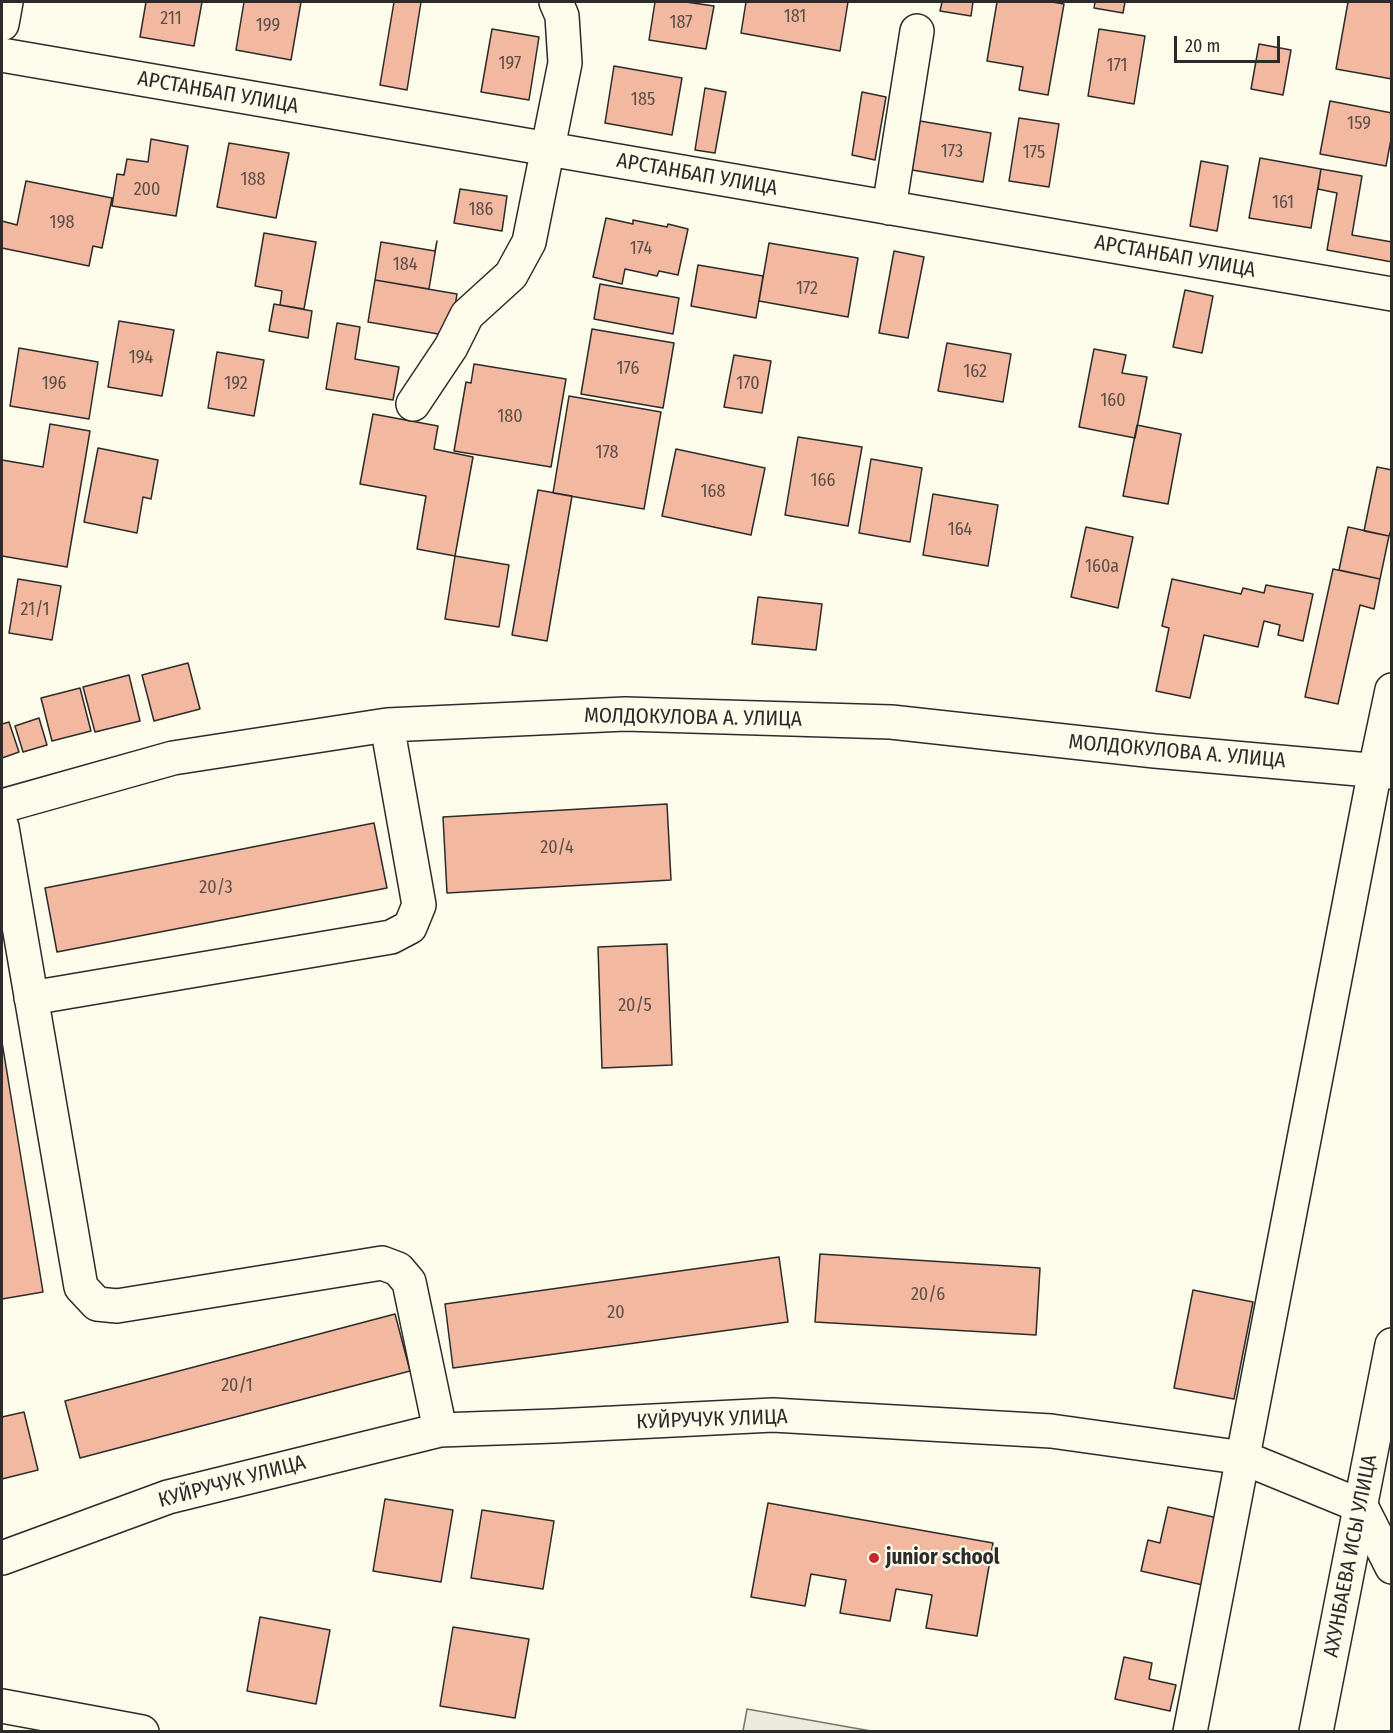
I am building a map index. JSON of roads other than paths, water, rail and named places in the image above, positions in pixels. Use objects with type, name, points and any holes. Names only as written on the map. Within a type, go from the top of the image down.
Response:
[{"type":"street","points":[[2,24],[6,2]]},
{"type":"street","points":[[414,404],[451,347],[467,315],[511,275],[529,242],[565,63],[562,16],[556,2]]},
{"type":"street","points":[[890,208],[917,31]]},
{"type":"street","name":"АРСТАНБАП УЛИЦА","points":[[2,56],[1392,294]]},
{"type":"street","points":[[1190,1731],[1383,771],[1392,690]]},
{"type":"street","name":"МОЛДОКУЛОВА А. УЛИЦА","points":[[2,806],[173,758],[387,725],[625,714],[891,722],[1155,751],[1383,771]]},
{"type":"street","points":[[31,998],[391,937],[410,927],[419,905],[387,725]]},
{"type":"street","points":[[2,827],[81,1287],[97,1304],[117,1306],[382,1263],[398,1269],[409,1282],[440,1430]]},
{"type":"street","name":"АХУНБАЕВА ИСЫ УЛИЦА","points":[[1316,1731],[1392,1345]]},
{"type":"street","name":"КУЙРУЧУК УЛИЦА","points":[[2,1558],[168,1497],[440,1430],[773,1415],[1051,1431],[1244,1458],[1361,1506]]},
{"type":"street","points":[[1361,1506],[1392,1567]]},
{"type":"street","points":[[2,1706],[74,1725],[142,1731]]},
{"type":"place","name":"junior school","points":[[874,1558]]}]
